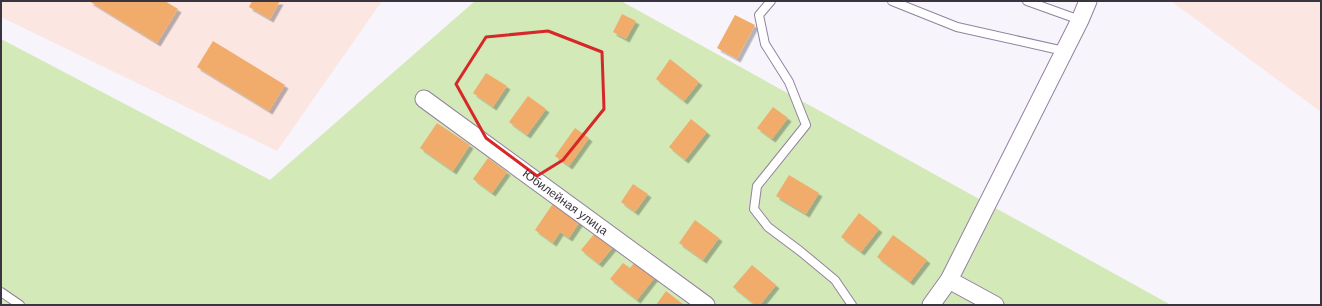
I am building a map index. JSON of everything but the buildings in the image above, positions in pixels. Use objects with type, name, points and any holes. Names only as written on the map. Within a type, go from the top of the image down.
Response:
[{"type":"street","points":[[932,305],[949,280],[1080,20],[1088,1]]},
{"type":"street","name":"Юбилейная улица","points":[[424,99],[706,305]]},
{"type":"street","points":[[949,280],[995,305]]},
{"type":"lane","points":[[771,1],[759,15],[765,44],[789,82],[806,125],[757,186],[754,209],[768,227],[835,280],[852,305]]},
{"type":"lane","points":[[892,1],[957,27],[1064,51]]},
{"type":"lane","points":[[1027,1],[1080,20]]},
{"type":"lane","points":[[1,292],[20,305]]},
{"type":"highlighted area","points":[[548,31],[602,52],[604,109],[563,160],[537,176],[486,138],[456,84],[486,37]]},
{"type":"shaded area","points":[[1,1],[382,1],[277,151],[1,17]]},
{"type":"shaded area","points":[[1171,1],[1321,1],[1321,112]]},
{"type":"green space","points":[[475,1],[621,1],[1171,305],[1,305],[1,39],[270,180]]}]
